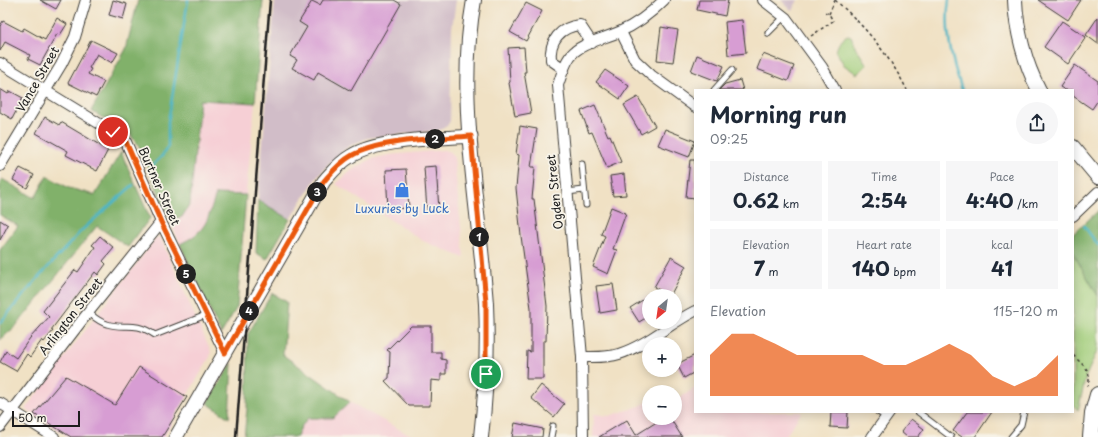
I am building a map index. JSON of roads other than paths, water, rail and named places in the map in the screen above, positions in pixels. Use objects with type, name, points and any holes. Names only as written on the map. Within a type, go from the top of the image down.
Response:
[{"type":"main road","points":[[474,0],[468,61],[468,100],[487,331],[485,406],[481,437]]},
{"type":"main road","points":[[1015,0],[1022,45],[1039,89]]},
{"type":"main road","points":[[1074,148],[1098,177]]},
{"type":"main road","points":[[1090,437],[1093,413],[1093,393]]},
{"type":"street","name":"Vance Street","points":[[0,166],[61,66],[75,37],[86,0]]},
{"type":"street","name":"Ogden Street","points":[[583,437],[582,357],[558,110],[558,85],[564,69],[574,52],[592,43],[621,32],[649,14],[664,0]]},
{"type":"street","points":[[762,0],[784,17],[822,67],[835,89]]},
{"type":"street","points":[[564,69],[551,60],[550,49],[555,37],[573,26],[580,25],[592,43]]},
{"type":"street","points":[[621,32],[635,60],[650,75],[694,106]]},
{"type":"street","name":"Burtner Street","points":[[0,63],[113,132],[126,142],[161,222],[225,353]]},
{"type":"street","points":[[176,437],[324,181],[338,166],[351,156],[369,148],[409,141],[471,136]]},
{"type":"street","points":[[1074,215],[1098,192]]},
{"type":"street","name":"Arlington Street","points":[[0,427],[88,312],[161,222]]},
{"type":"street","points":[[582,357],[600,357],[619,354],[642,344],[694,312]]},
{"type":"street","points":[[0,403],[54,437]]},
{"type":"street","points":[[872,437],[885,414]]},
{"type":"lane","points":[[768,33],[784,17]]},
{"type":"lane","points":[[715,89],[732,70]]},
{"type":"lane","points":[[582,164],[586,205]]},
{"type":"lane","points":[[567,192],[584,190]]},
{"type":"lane","points":[[88,312],[98,320],[108,324],[138,326],[155,335],[206,315]]},
{"type":"lane","points":[[919,413],[951,437]]},
{"type":"lane","points":[[1011,437],[1021,425],[1024,413]]},
{"type":"lane","points":[[551,437],[553,426]]},
{"type":"waterway","points":[[151,167],[162,156],[168,146],[168,122],[188,0]]},
{"type":"waterway","points":[[949,0],[948,34],[955,68],[962,89]]},
{"type":"waterway","points":[[0,323],[38,278],[82,230],[133,185]]},
{"type":"waterway","points":[[1084,226],[1098,245]]},
{"type":"railway","points":[[236,437],[270,0]]},
{"type":"place","name":"Luxuries by Luck","points":[[402,190]]}]
